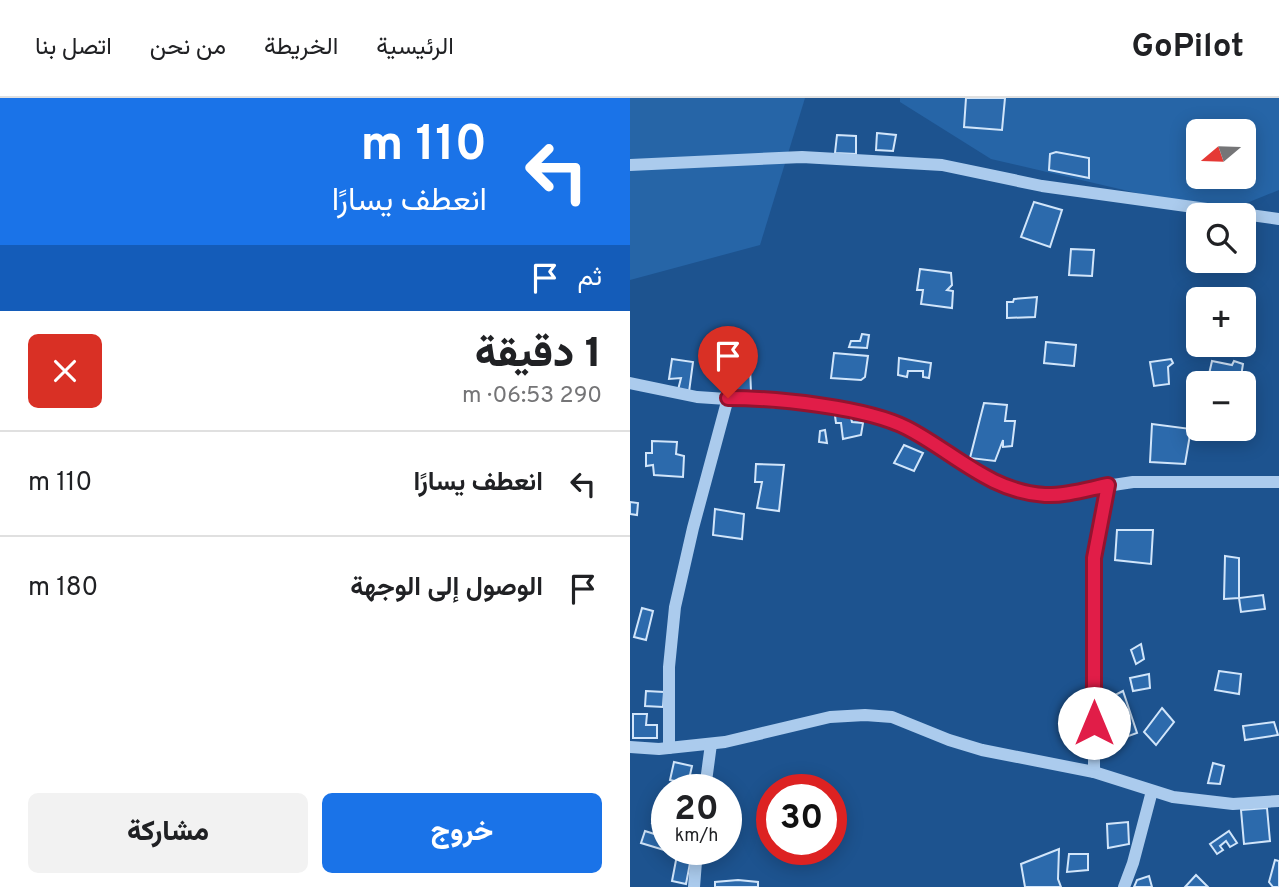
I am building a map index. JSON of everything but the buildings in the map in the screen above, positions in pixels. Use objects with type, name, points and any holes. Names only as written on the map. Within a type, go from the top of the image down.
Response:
[{"type":"street","points":[[630,165],[802,157],[942,165],[1042,186],[1279,219]]},
{"type":"street","points":[[630,383],[697,397],[827,407],[890,421],[906,427],[991,480],[1031,493],[1047,495],[1133,482],[1279,482]]},
{"type":"street","points":[[669,748],[669,667],[675,607],[728,398]]},
{"type":"street","points":[[1094,772],[1094,558],[1108,485]]},
{"type":"street","points":[[630,747],[669,748],[711,744],[830,717],[892,717],[982,750],[1094,772],[1173,797],[1233,804],[1279,801]]},
{"type":"street","points":[[707,774],[711,744]]},
{"type":"street","points":[[1124,887],[1153,791]]},
{"type":"street","points":[[694,887],[696,865]]},
{"type":"shaded area","points":[[630,98],[805,98],[760,245],[630,280]]},
{"type":"shaded area","points":[[900,98],[1279,98],[1279,190],[1247,203],[1186,205],[991,159],[900,102]]},
{"type":"route","points":[[728,398],[814,405],[890,421],[906,427],[991,480],[1031,493],[1047,495],[1108,485],[1094,558],[1094,723]]}]
